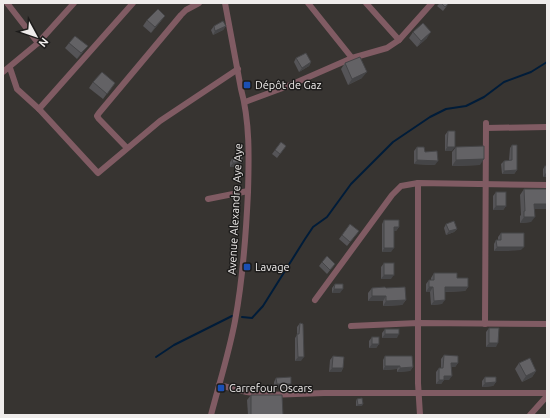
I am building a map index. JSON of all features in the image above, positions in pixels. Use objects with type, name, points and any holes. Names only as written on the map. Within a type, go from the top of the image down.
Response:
[{"type":"street","points":[[7,3],[38,43]]},
{"type":"street","points":[[3,72],[10,68],[38,43],[74,3]]},
{"type":"street","points":[[39,110],[133,3]]},
{"type":"street","points":[[185,3],[186,10]]},
{"type":"street","points":[[127,148],[98,116],[164,34],[186,10],[199,3]]},
{"type":"street","name":"Avenue Alexandre Aye Aye","points":[[211,415],[235,320],[242,279],[248,191],[249,146],[245,102],[225,3]]},
{"type":"street","points":[[308,3],[352,58]]},
{"type":"street","points":[[366,3],[399,40]]},
{"type":"street","points":[[245,102],[288,86],[352,58],[387,48],[399,40],[432,3]]},
{"type":"street","points":[[10,68],[17,89],[39,110],[98,173],[160,121],[238,69]]},
{"type":"street","points":[[485,324],[484,184],[486,125],[547,127]]},
{"type":"street","points":[[418,183],[418,394],[420,415]]},
{"type":"street","points":[[315,300],[392,195],[401,186],[418,183],[547,186]]},
{"type":"street","points":[[208,199],[248,191]]},
{"type":"street","points":[[352,326],[418,323],[547,324]]},
{"type":"street","points":[[219,385],[263,395],[324,393],[547,393]]},
{"type":"street","points":[[530,415],[547,396]]},
{"type":"building","points":[[441,3],[449,3],[445,7]]},
{"type":"building","points":[[158,9],[165,16],[155,27],[147,20]]},
{"type":"building","points":[[223,21],[226,26],[215,31],[214,26]]},
{"type":"building","points":[[423,23],[431,32],[421,41],[413,32]]},
{"type":"building","points":[[75,36],[88,46],[81,53],[69,43]]},
{"type":"building","points":[[306,53],[311,62],[302,68],[296,58]]},
{"type":"building","points":[[360,57],[367,72],[352,79],[345,63]]},
{"type":"building","points":[[102,72],[115,83],[107,94],[93,82]]},
{"type":"building","points":[[448,131],[455,131],[455,147],[447,147]]},
{"type":"building","points":[[281,142],[286,146],[280,154],[275,150]]},
{"type":"building","points":[[512,145],[517,145],[517,170],[504,171],[504,161],[512,160]]},
{"type":"building","points":[[484,146],[484,159],[456,160],[456,147]]},
{"type":"building","points":[[417,147],[424,147],[425,152],[437,151],[438,161],[417,160]]},
{"type":"building","points":[[242,157],[243,162],[233,163],[232,159]]},
{"type":"building","points":[[545,166],[547,166],[547,174],[545,174]]},
{"type":"building","points":[[524,189],[547,189],[547,204],[534,204],[535,217],[524,217]]},
{"type":"building","points":[[496,192],[506,192],[506,206],[496,206]]},
{"type":"building","points":[[384,220],[399,220],[399,227],[394,227],[394,248],[384,248]]},
{"type":"building","points":[[454,221],[457,229],[449,231],[446,224]]},
{"type":"building","points":[[350,224],[359,231],[350,242],[342,235]]},
{"type":"building","points":[[501,233],[524,233],[524,247],[497,247],[496,240],[501,240]]},
{"type":"building","points":[[327,256],[335,264],[330,270],[322,262]]},
{"type":"building","points":[[384,263],[394,263],[394,275],[384,275]]},
{"type":"building","points":[[434,273],[457,273],[457,278],[468,278],[468,287],[445,287],[445,300],[434,301],[433,287],[429,287],[429,280],[434,280]]},
{"type":"building","points":[[335,284],[343,284],[343,289],[334,289]]},
{"type":"building","points":[[405,287],[406,300],[386,301],[386,296],[372,296],[372,288]]},
{"type":"building","points":[[300,323],[303,324],[304,357],[298,357],[297,334],[299,334]]},
{"type":"building","points":[[489,328],[499,328],[498,343],[489,343]]},
{"type":"building","points":[[385,329],[399,329],[399,334],[385,334]]},
{"type":"building","points":[[372,337],[379,337],[379,344],[372,344]]},
{"type":"building","points":[[444,355],[458,356],[458,363],[451,363],[452,376],[444,376],[444,380],[439,380],[439,368],[443,368]]},
{"type":"building","points":[[333,356],[344,357],[343,368],[332,368]]},
{"type":"building","points":[[385,356],[412,356],[413,367],[400,368],[400,366],[385,366]]},
{"type":"building","points":[[530,358],[536,371],[526,376],[519,363]]},
{"type":"building","points":[[291,377],[291,384],[277,384],[276,378]]},
{"type":"building","points":[[485,377],[496,377],[496,382],[485,383]]},
{"type":"building","points":[[251,395],[282,395],[283,415],[251,415]]},
{"type":"building","points":[[362,398],[363,404],[358,405],[357,399]]},
{"type":"waterway","points":[[242,317],[252,318],[263,306],[313,227],[327,217],[351,184],[393,142],[430,117],[446,109],[466,106],[484,97],[504,82],[531,72],[547,62]]},
{"type":"waterway","points":[[156,357],[174,345],[232,316]]},
{"type":"place","name":"Dépôt de Gaz","points":[[247,85]]},
{"type":"place","name":"Lavage","points":[[247,267]]},
{"type":"place","name":"Carrefour Oscars","points":[[221,388]]}]
